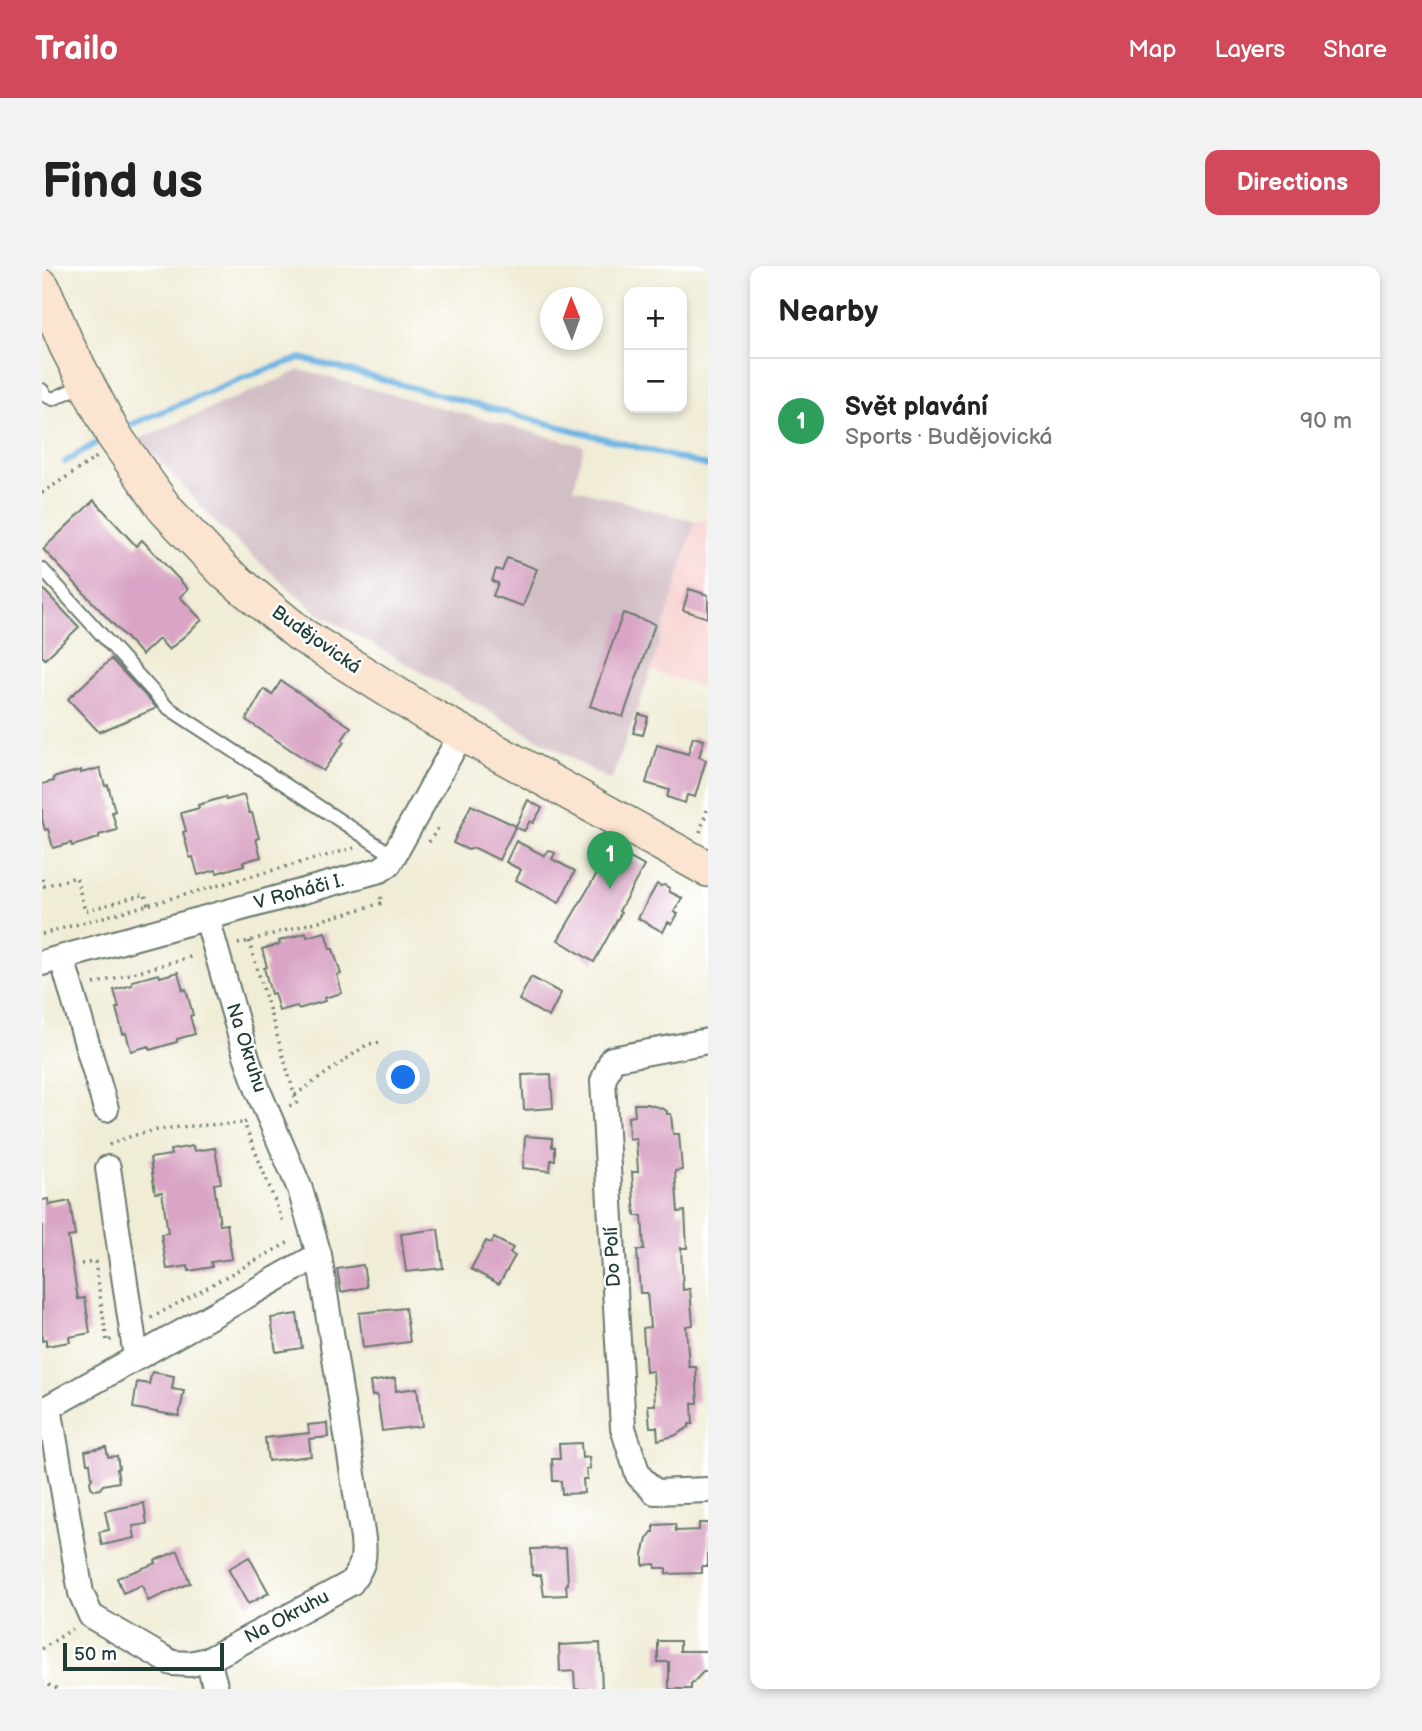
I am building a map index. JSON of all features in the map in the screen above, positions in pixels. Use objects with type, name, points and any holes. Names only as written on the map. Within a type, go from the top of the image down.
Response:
[{"type":"main road","name":"Budějovická","points":[[42,287],[67,346],[119,442],[166,510],[225,572],[300,634],[424,712],[706,864]]},
{"type":"street","name":"V Roháči I.","points":[[106,1109],[71,990],[52,960],[380,870],[389,864],[394,856],[462,733]]},
{"type":"street","name":"Na Okruhu","points":[[91,1616],[172,1663],[190,1664],[208,1660],[351,1583],[361,1568],[364,1554],[319,1255],[300,1189],[259,1093],[245,1052],[207,918]]},
{"type":"street","name":"Do Polí","points":[[708,1041],[612,1059],[603,1081],[623,1428],[638,1475],[655,1492],[708,1490]]},
{"type":"street","points":[[108,1168],[136,1357]]},
{"type":"street","points":[[91,1616],[81,1593],[50,1406],[319,1255]]},
{"type":"street","points":[[208,1660],[216,1689]]},
{"type":"lane","points":[[42,390],[46,396],[53,399],[87,384]]},
{"type":"lane","points":[[42,569],[167,707],[394,856]]},
{"type":"path","points":[[42,493],[119,442]]},
{"type":"path","points":[[426,846],[439,826]]},
{"type":"path","points":[[42,934],[356,848],[363,850]]},
{"type":"path","points":[[42,879],[44,886],[76,877],[85,911],[145,894],[148,905]]},
{"type":"path","points":[[232,945],[382,903],[379,887]]},
{"type":"path","points":[[249,941],[297,1103],[280,1109]]},
{"type":"path","points":[[71,990],[203,954]]},
{"type":"path","points":[[295,1095],[368,1044],[383,1042]]},
{"type":"path","points":[[108,1168],[107,1146],[125,1137],[183,1126],[244,1124],[253,1120]]},
{"type":"path","points":[[146,1321],[291,1241],[244,1124]]},
{"type":"path","points":[[81,1264],[95,1262],[107,1342],[115,1338]]},
{"type":"path","points":[[42,1649],[91,1616]]},
{"type":"path","points":[[42,1682],[58,1689]]},
{"type":"shaded area","points":[[301,370],[584,446],[574,488],[695,522],[651,671],[611,781],[316,612],[219,526],[139,439]]},
{"type":"shaded area","points":[[708,518],[708,689],[651,671],[695,522]]},
{"type":"building","points":[[94,500],[136,546],[142,540],[188,589],[180,597],[202,620],[169,650],[159,639],[142,655],[43,549]]},
{"type":"building","points":[[507,558],[537,569],[523,606],[493,596],[498,583],[492,581],[496,569],[502,571]]},
{"type":"building","points":[[42,588],[79,627],[45,659],[42,656]]},
{"type":"building","points":[[689,589],[708,595],[708,618],[683,610]]},
{"type":"building","points":[[623,613],[655,624],[623,717],[590,706]]},
{"type":"building","points":[[111,659],[157,708],[99,732],[68,699]]},
{"type":"building","points":[[281,681],[351,727],[342,740],[344,742],[323,771],[246,720],[264,689],[272,695]]},
{"type":"building","points":[[639,714],[648,717],[643,735],[633,733]]},
{"type":"building","points":[[693,737],[704,740],[699,757],[706,760],[695,797],[687,795],[685,803],[667,797],[669,790],[646,783],[657,745],[688,754]]},
{"type":"building","points":[[100,768],[105,786],[108,785],[117,830],[72,846],[71,843],[53,848],[42,819],[42,784],[81,770],[81,773]]},
{"type":"building","points":[[244,795],[259,838],[256,839],[261,857],[217,873],[216,870],[198,875],[193,857],[190,858],[181,813],[225,797],[226,800]]},
{"type":"building","points":[[528,800],[542,808],[533,823],[530,821],[524,831],[515,827],[499,860],[475,848],[468,850],[453,843],[471,805],[516,826]]},
{"type":"building","points":[[516,841],[545,856],[548,850],[555,853],[552,859],[575,871],[559,903],[516,880],[521,870],[506,862]]},
{"type":"building","points":[[612,848],[644,866],[594,962],[558,940]]},
{"type":"building","points":[[657,884],[665,885],[670,892],[682,898],[674,912],[678,914],[672,924],[668,922],[663,932],[638,918]]},
{"type":"building","points":[[325,932],[341,974],[337,975],[342,993],[298,1009],[297,1006],[279,1011],[274,993],[271,994],[262,949],[306,933],[307,937]]},
{"type":"building","points":[[178,972],[183,990],[186,989],[195,1034],[150,1050],[149,1046],[131,1051],[126,1033],[123,1034],[114,990],[132,985],[132,981]]},
{"type":"building","points":[[531,977],[561,993],[549,1017],[519,1000]]},
{"type":"building","points":[[551,1074],[553,1108],[524,1110],[522,1075]]},
{"type":"building","points":[[634,1104],[647,1104],[671,1114],[673,1134],[679,1134],[682,1170],[675,1171],[678,1212],[685,1211],[687,1248],[681,1248],[683,1290],[690,1289],[693,1325],[686,1326],[689,1367],[696,1367],[698,1403],[692,1403],[693,1424],[689,1424],[689,1427],[674,1436],[658,1440],[657,1427],[650,1427],[648,1405],[655,1405],[653,1371],[646,1372],[643,1328],[650,1327],[647,1293],[640,1293],[637,1250],[644,1250],[642,1216],[635,1216],[632,1172],[638,1172],[636,1138],[629,1139],[628,1117],[635,1116]]},
{"type":"building","points":[[525,1136],[552,1138],[555,1160],[551,1160],[550,1171],[523,1168]]},
{"type":"building","points":[[193,1146],[194,1151],[215,1148],[221,1183],[214,1184],[220,1225],[227,1224],[232,1259],[211,1262],[212,1267],[189,1271],[188,1266],[167,1269],[161,1234],[168,1233],[162,1192],[155,1193],[150,1158],[171,1155],[170,1150]]},
{"type":"building","points":[[48,1199],[49,1205],[70,1201],[75,1236],[68,1237],[78,1299],[85,1298],[90,1333],[69,1337],[70,1342],[46,1346],[46,1340],[42,1341],[42,1200]]},
{"type":"building","points":[[438,1229],[443,1268],[406,1272],[401,1234]]},
{"type":"building","points":[[494,1238],[513,1248],[510,1253],[515,1256],[499,1284],[471,1269],[486,1241],[491,1243]]},
{"type":"building","points":[[363,1265],[367,1287],[341,1292],[337,1269]]},
{"type":"building","points":[[405,1308],[410,1342],[363,1348],[359,1313]]},
{"type":"building","points":[[297,1314],[302,1348],[276,1352],[271,1318]]},
{"type":"building","points":[[152,1372],[174,1376],[172,1389],[184,1391],[179,1416],[133,1408],[137,1382],[149,1384]]},
{"type":"building","points":[[395,1378],[396,1391],[417,1388],[422,1426],[382,1431],[377,1395],[372,1396],[370,1382]]},
{"type":"building","points":[[327,1423],[328,1437],[309,1439],[311,1456],[268,1461],[265,1438],[309,1433],[308,1425]]},
{"type":"building","points":[[581,1443],[582,1458],[589,1457],[590,1469],[586,1469],[587,1479],[583,1479],[584,1493],[562,1494],[561,1481],[553,1481],[552,1459],[560,1459],[559,1444]]},
{"type":"building","points":[[106,1447],[108,1457],[117,1456],[119,1482],[103,1485],[95,1490],[91,1487],[90,1463],[87,1463],[85,1451]]},
{"type":"building","points":[[144,1503],[147,1524],[133,1526],[135,1538],[102,1545],[99,1532],[109,1530],[105,1511]]},
{"type":"building","points":[[699,1523],[708,1523],[708,1566],[702,1566],[702,1573],[666,1574],[666,1568],[656,1568],[655,1564],[643,1565],[647,1539],[654,1532],[654,1525],[675,1524],[676,1531],[699,1530]]},
{"type":"building","points":[[566,1548],[567,1595],[544,1596],[541,1575],[532,1575],[531,1549]]},
{"type":"building","points":[[178,1551],[190,1583],[148,1601],[142,1585],[123,1593],[117,1578]]},
{"type":"building","points":[[249,1557],[269,1593],[248,1604],[228,1569]]},
{"type":"building","points":[[658,1641],[680,1641],[680,1651],[708,1651],[708,1672],[703,1672],[691,1685],[691,1689],[669,1689],[669,1662],[658,1662]]},
{"type":"building","points":[[600,1643],[602,1689],[575,1689],[574,1671],[560,1672],[559,1645]]},
{"type":"waterway","points":[[128,426],[242,378],[301,358],[708,466]]},
{"type":"waterway","points":[[65,462],[96,443]]},
{"type":"place","name":"Svět plavání","points":[[610,889]]}]
